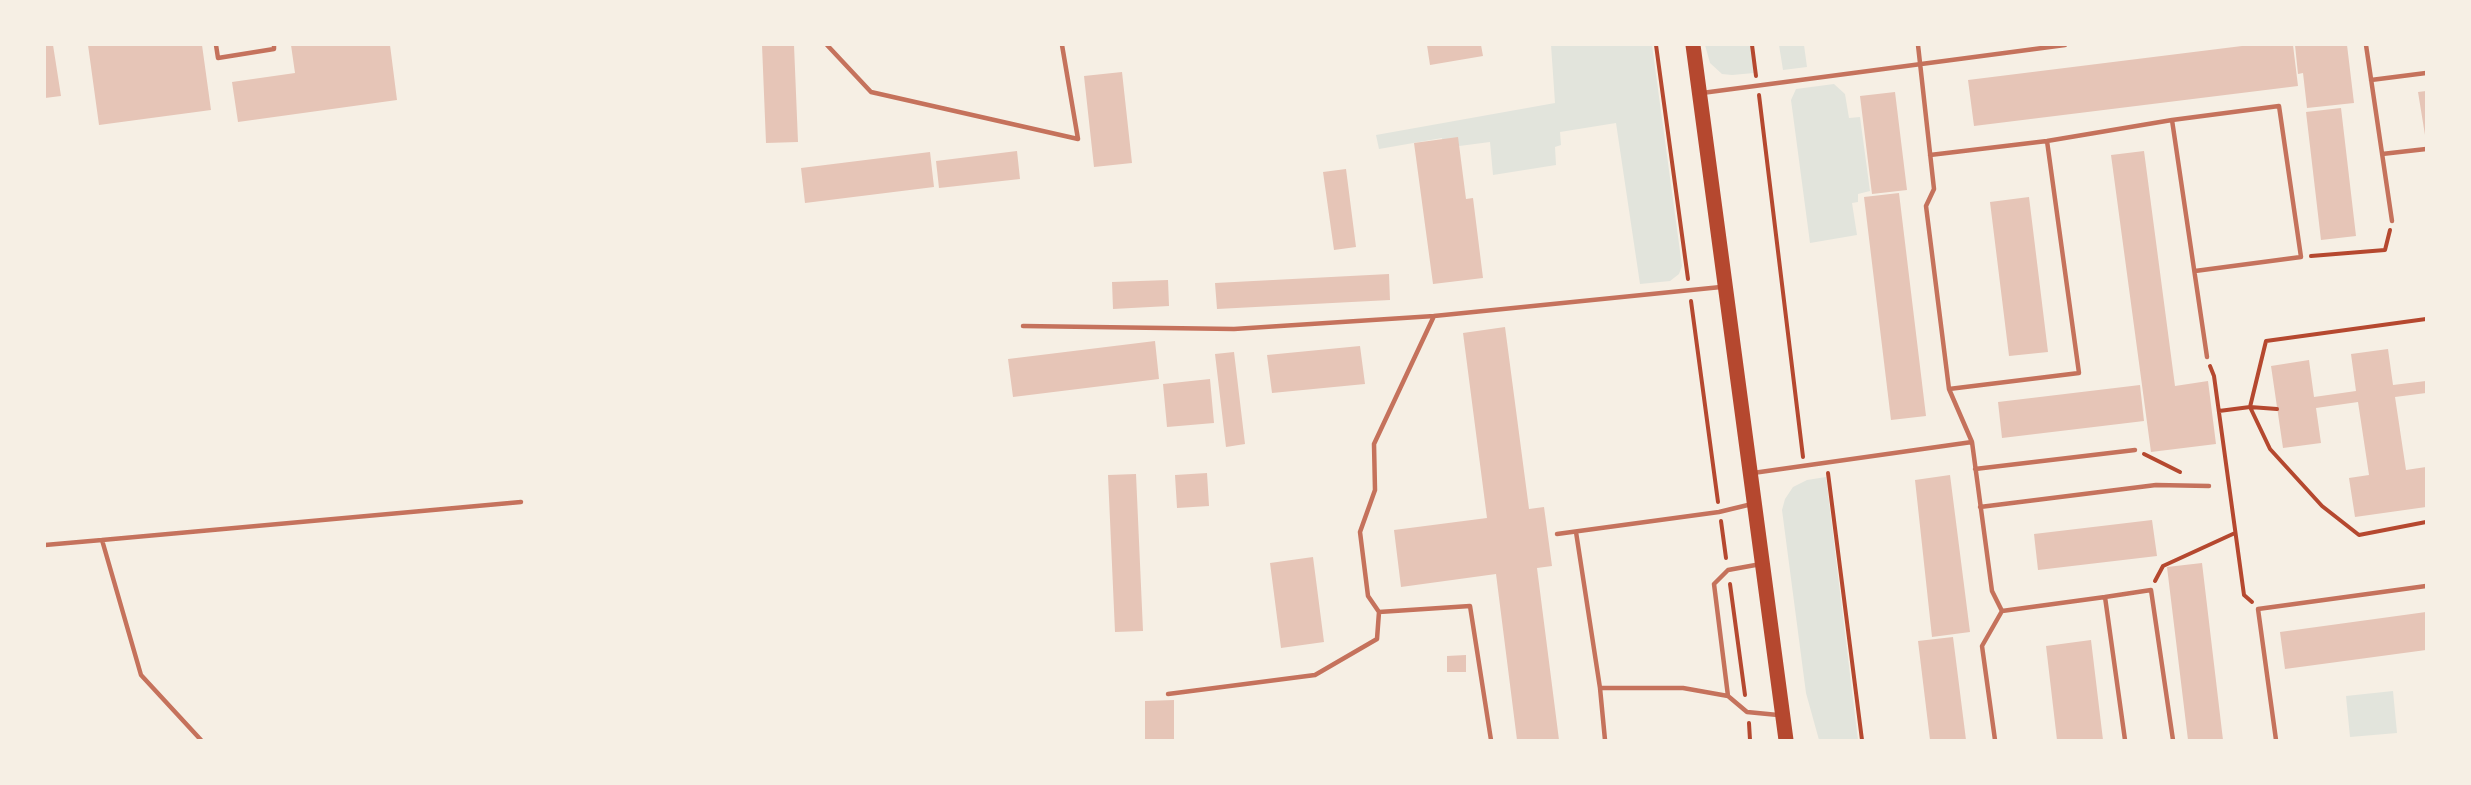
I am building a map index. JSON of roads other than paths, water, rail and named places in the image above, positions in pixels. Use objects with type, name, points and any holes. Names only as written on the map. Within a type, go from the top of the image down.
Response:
[{"type":"main road","points":[[1693,45],[1786,740]]},
{"type":"lane","points":[[216,45],[218,58],[274,49],[274,45]]},
{"type":"lane","points":[[827,45],[871,92],[1078,139],[1062,45]]},
{"type":"lane","points":[[1918,45],[1934,189],[1926,207],[1949,389],[1972,442],[1992,591],[2002,610]]},
{"type":"lane","points":[[1699,93],[2065,45]]},
{"type":"lane","points":[[2366,45],[2392,221]]},
{"type":"lane","points":[[2371,80],[2426,73]]},
{"type":"lane","points":[[1930,155],[2047,141],[2172,120],[2279,106],[2301,257],[2195,271]]},
{"type":"lane","points":[[2172,120],[2207,357]]},
{"type":"lane","points":[[1949,389],[2079,373],[2047,141]]},
{"type":"lane","points":[[2382,154],[2426,149]]},
{"type":"lane","points":[[1023,326],[1234,330],[1434,316],[1725,287]]},
{"type":"lane","points":[[1168,694],[1315,675],[1377,639],[1379,612],[1368,596],[1360,532],[1375,490],[1374,444],[1434,316]]},
{"type":"lane","points":[[1750,473],[1972,442]]},
{"type":"lane","points":[[1975,469],[2135,450]]},
{"type":"lane","points":[[1980,507],[2156,485],[2209,486]]},
{"type":"lane","points":[[45,545],[521,502]]},
{"type":"lane","points":[[1557,534],[1719,512],[1754,504]]},
{"type":"lane","points":[[1576,532],[1600,688],[1605,740]]},
{"type":"lane","points":[[102,540],[141,675],[201,740]]},
{"type":"lane","points":[[1728,696],[1714,584],[1728,570],[1762,564]]},
{"type":"lane","points":[[2276,740],[2258,609],[2426,586]]},
{"type":"lane","points":[[2002,610],[2151,590],[2173,740]]},
{"type":"lane","points":[[2105,597],[2125,740]]},
{"type":"lane","points":[[1379,612],[1470,606],[1491,740]]},
{"type":"lane","points":[[1995,740],[1982,646],[2002,610]]},
{"type":"lane","points":[[1600,688],[1683,688],[1728,696],[1747,712],[1782,715]]}]
